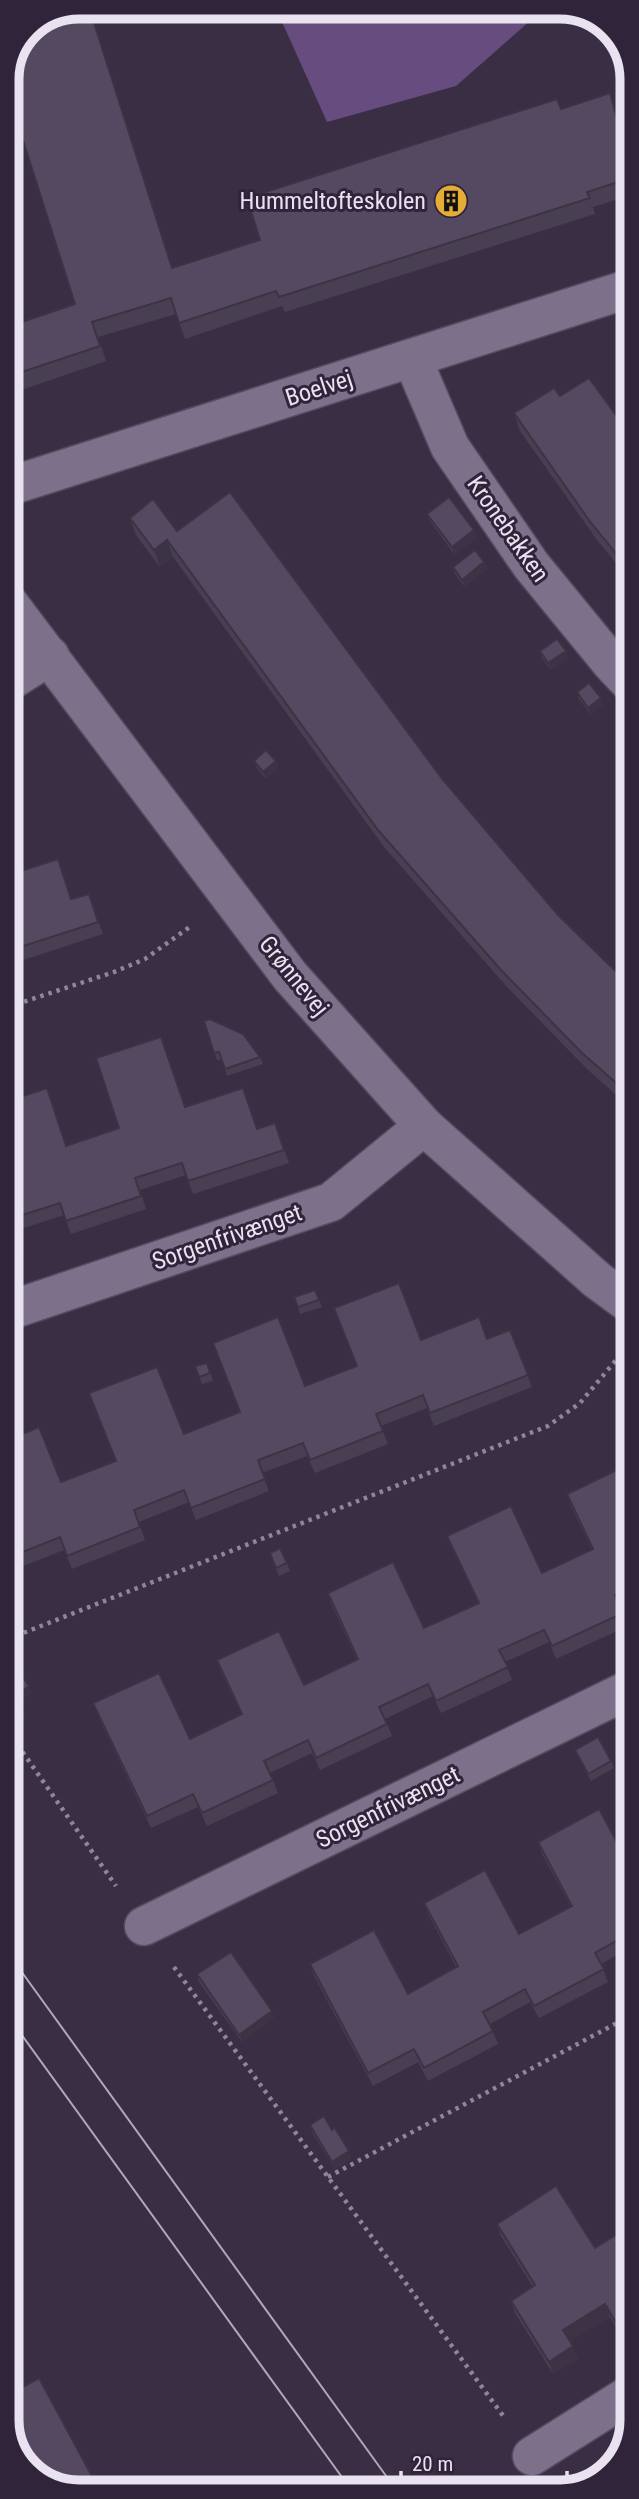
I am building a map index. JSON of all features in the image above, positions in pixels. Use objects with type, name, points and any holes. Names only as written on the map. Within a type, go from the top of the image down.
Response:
[{"type":"street","name":"Boelvej","points":[[19,483],[620,292]]},
{"type":"street","name":"Kronebakken","points":[[412,358],[450,446],[531,565],[620,671]]},
{"type":"street","name":"Grønnevej","points":[[19,616],[290,976],[424,1126],[597,1280],[620,1297]]},
{"type":"street","points":[[19,675],[50,656]]},
{"type":"street","name":"Sorgenfrivænget","points":[[19,1307],[331,1202],[424,1126]]},
{"type":"street","name":"Sorgenfrivænget","points":[[144,1926],[620,1694]]},
{"type":"street","points":[[532,2456],[620,2401]]},
{"type":"path","points":[[19,1003],[145,959],[231,897]]},
{"type":"path","points":[[19,1635],[548,1426],[580,1403],[620,1356]]},
{"type":"path","points":[[19,1747],[144,1926],[532,2456]]},
{"type":"path","points":[[328,2178],[620,2021]]},
{"type":"shaded area","points":[[281,19],[532,19],[456,86],[327,122]]},
{"type":"building","name":"Hummeltofteskolen","points":[[93,19],[172,268],[260,240],[247,198],[557,99],[561,109],[610,93],[620,121],[620,182],[587,192],[590,198],[279,297],[276,291],[179,323],[171,298],[92,322],[100,346],[19,373],[19,323],[75,304],[19,128],[19,79],[24,56],[37,37],[56,24],[68,20]]},
{"type":"building","points":[[589,378],[620,421],[620,559],[591,523],[514,413],[554,388],[560,396]]},
{"type":"building","points":[[230,492],[443,780],[558,915],[620,975],[620,1086],[582,1053],[501,970],[378,830],[167,540],[154,550],[130,518],[153,499],[177,531]]},
{"type":"building","points":[[449,497],[474,530],[452,547],[427,514]]},
{"type":"building","points":[[475,550],[484,562],[462,580],[453,567]]},
{"type":"building","points":[[557,639],[566,651],[548,663],[540,651]]},
{"type":"building","points":[[589,683],[601,698],[588,708],[577,692]]},
{"type":"building","points":[[266,750],[276,761],[263,772],[254,761]]},
{"type":"building","points":[[58,859],[71,899],[89,894],[98,922],[19,947],[19,871]]},
{"type":"building","points":[[210,1019],[243,1034],[260,1057],[225,1069],[219,1052],[214,1053],[204,1021]]},
{"type":"building","points":[[161,1037],[185,1107],[243,1088],[257,1129],[275,1123],[284,1150],[188,1181],[182,1163],[135,1178],[141,1196],[66,1221],[60,1203],[19,1216],[19,1097],[47,1088],[66,1146],[119,1128],[96,1058]]},
{"type":"building","points":[[399,1283],[421,1340],[479,1317],[487,1339],[510,1330],[528,1375],[430,1413],[423,1395],[376,1414],[383,1431],[310,1460],[303,1443],[258,1460],[265,1479],[191,1508],[184,1490],[134,1510],[140,1527],[67,1556],[60,1537],[19,1554],[19,1435],[39,1427],[61,1482],[116,1461],[89,1393],[157,1367],[184,1434],[240,1412],[213,1343],[278,1317],[305,1386],[357,1366],[334,1308]]},
{"type":"building","points":[[315,1290],[319,1300],[298,1307],[294,1297]]},
{"type":"building","points":[[207,1363],[210,1373],[199,1377],[195,1366]]},
{"type":"building","points":[[620,1468],[620,1593],[615,1595],[620,1614],[552,1646],[544,1630],[499,1650],[508,1667],[436,1701],[428,1684],[379,1707],[387,1724],[316,1758],[308,1740],[264,1761],[273,1780],[202,1813],[193,1794],[147,1816],[93,1703],[159,1673],[190,1739],[242,1714],[217,1660],[279,1631],[304,1685],[358,1659],[328,1593],[393,1562],[424,1628],[479,1603],[447,1536],[511,1506],[542,1573],[593,1549],[567,1494]]},
{"type":"building","points":[[280,1548],[287,1563],[276,1568],[270,1553]]},
{"type":"building","points":[[19,1672],[29,1686],[19,1693]]},
{"type":"building","points":[[598,1737],[611,1761],[588,1774],[575,1750]]},
{"type":"building","points":[[599,1809],[620,1848],[620,1939],[595,1953],[604,1969],[534,2006],[525,1989],[483,2012],[493,2031],[424,2068],[414,2049],[368,2073],[310,1964],[374,1930],[408,1994],[458,1966],[424,1903],[485,1870],[519,1934],[572,1906],[538,1842]]},
{"type":"building","points":[[231,1952],[272,2011],[239,2035],[197,1974]]},
{"type":"building","points":[[324,2116],[349,2151],[332,2162],[310,2125]]},
{"type":"building","points":[[556,2186],[595,2248],[620,2232],[620,2318],[615,2321],[605,2304],[563,2330],[573,2346],[549,2362],[511,2301],[535,2285],[497,2224]]},
{"type":"building","points":[[39,2378],[94,2480],[75,2480],[49,2472],[27,2450],[20,2431],[19,2389]]},
{"type":"tram line","points":[[19,1968],[389,2480]]},
{"type":"tram line","points":[[19,2031],[344,2480]]},
{"type":"place","name":"Hummeltofteskolen","points":[[451,201]]}]
